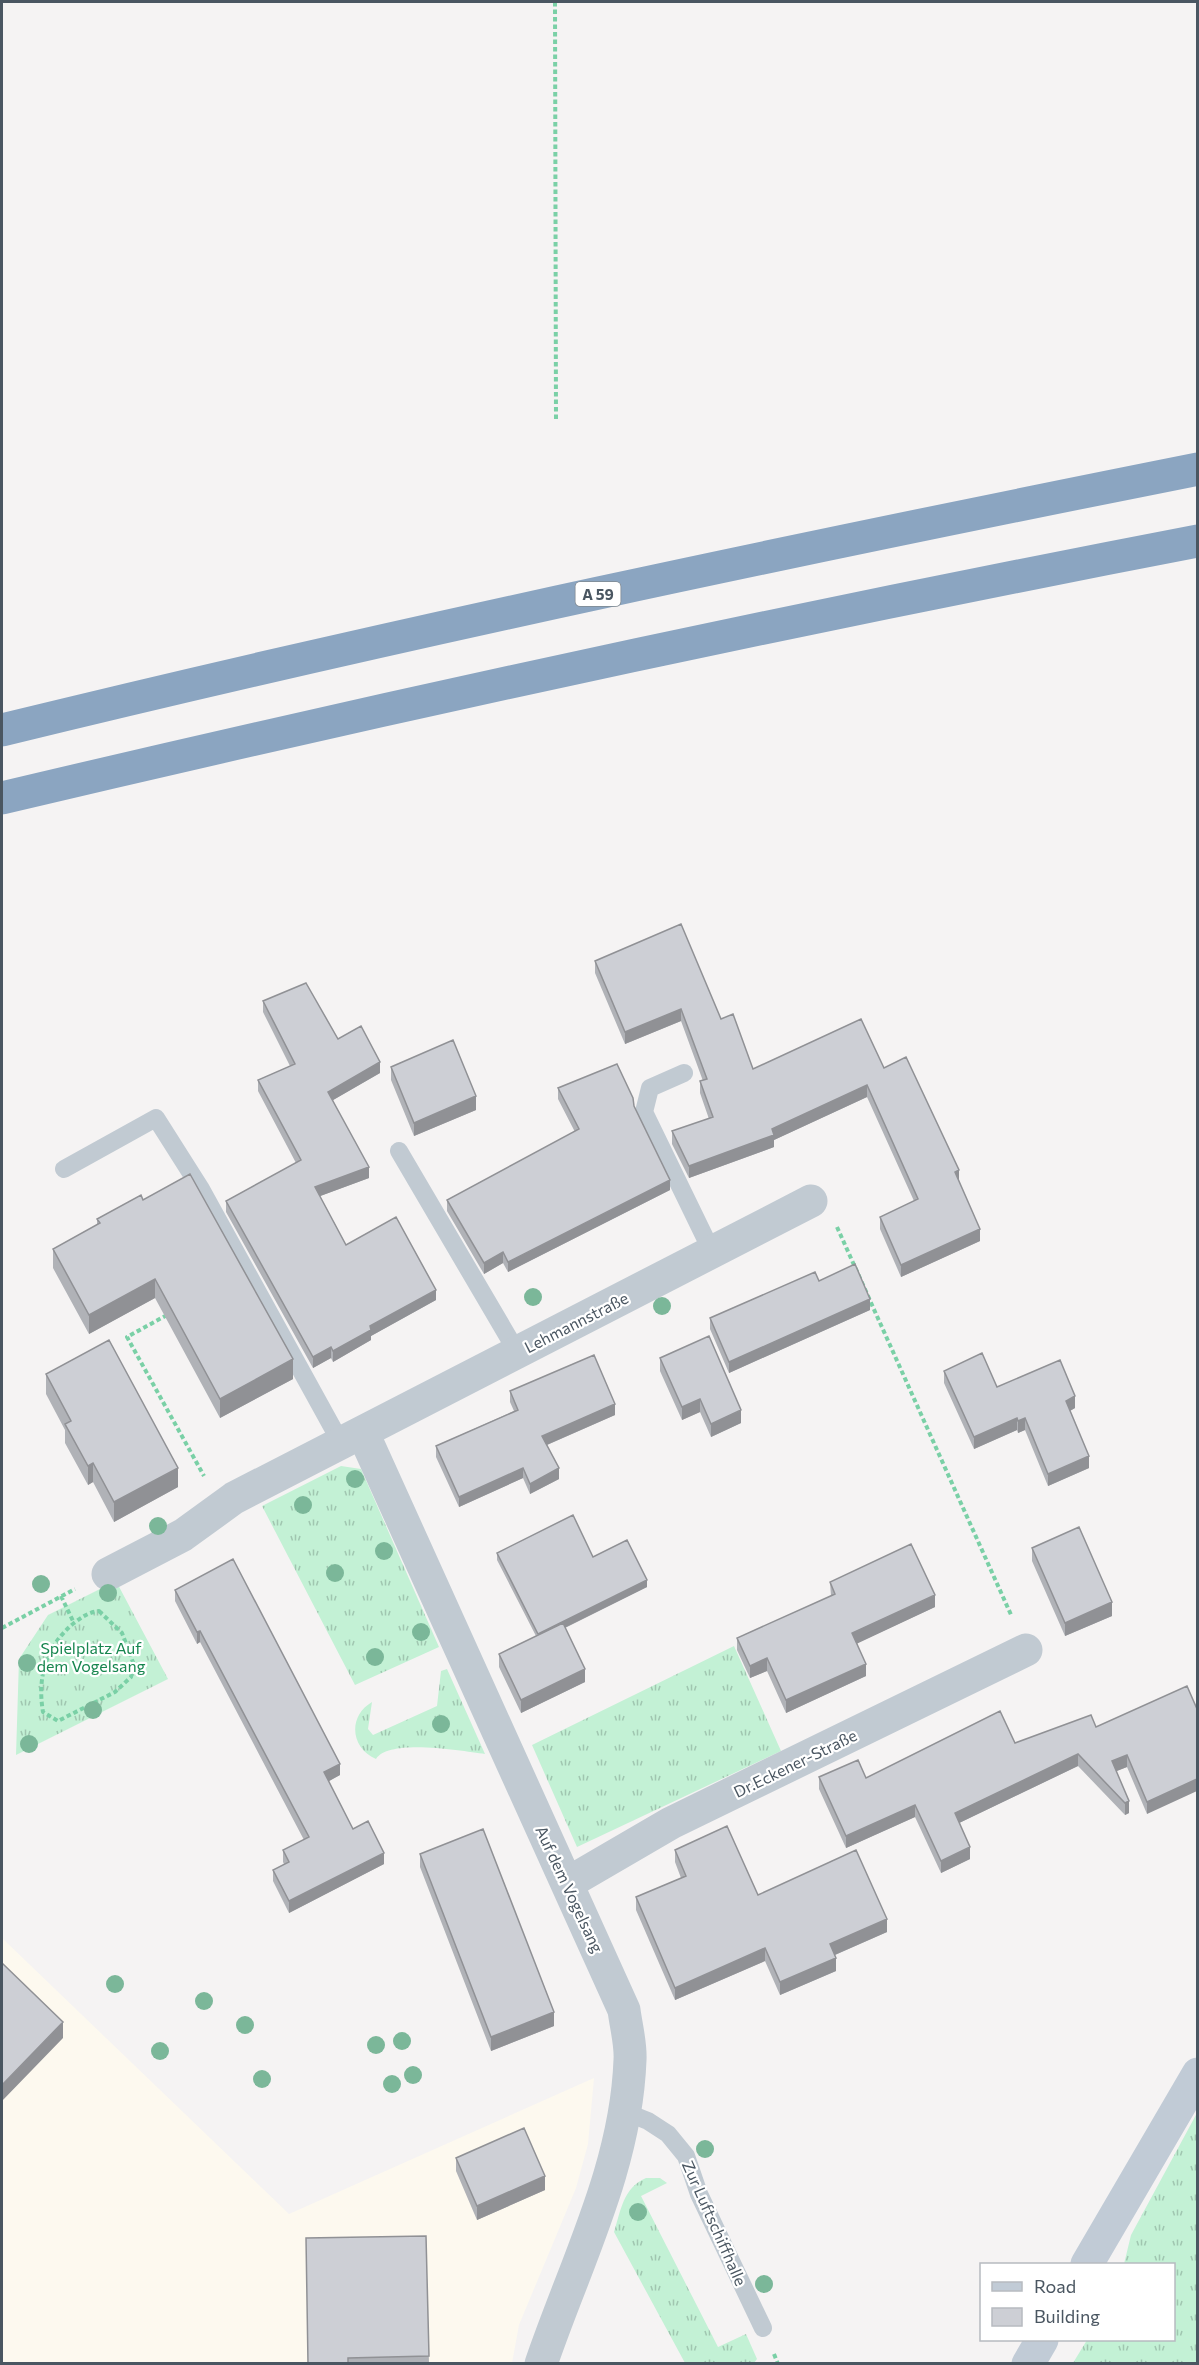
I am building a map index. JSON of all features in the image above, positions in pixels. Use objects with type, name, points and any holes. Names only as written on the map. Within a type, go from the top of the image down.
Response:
[{"type":"highway","name":"A 59","points":[[2,730],[271,665],[921,524],[1197,469]]},
{"type":"highway","points":[[2,798],[300,728],[950,589],[1197,541]]},
{"type":"main road","points":[[1088,2263],[1197,2074]]},
{"type":"main road","points":[[1028,2364],[1041,2341]]},
{"type":"street","name":"Lehmannstraße","points":[[108,1574],[183,1535],[221,1507],[811,1201]]},
{"type":"street","name":"Auf dem Vogelsang","points":[[352,1438],[568,1883],[624,2010],[630,2059],[623,2111],[599,2214],[541,2364]]},
{"type":"street","name":"Dr.Eckener-Straße","points":[[568,1883],[671,1823],[1026,1650]]},
{"type":"lane","points":[[684,1073],[650,1088],[644,1112],[712,1252]]},
{"type":"lane","points":[[64,1169],[156,1118],[352,1438]]},
{"type":"lane","points":[[399,1151],[516,1352]]},
{"type":"lane","name":"Zur Luftschiffhalle","points":[[623,2111],[648,2121],[668,2134],[686,2156],[699,2194],[763,2328]]},
{"type":"path","points":[[555,2],[556,422]]},
{"type":"path","points":[[811,1201],[827,1214],[841,1232],[1026,1650]]},
{"type":"path","points":[[177,1309],[127,1337],[221,1507]]},
{"type":"path","points":[[2,1628],[108,1574]]},
{"type":"path","points":[[61,1596],[74,1623]]},
{"type":"path","points":[[99,1611],[107,1616],[122,1633],[134,1665],[131,1677],[115,1692],[58,1721],[43,1713],[43,1667],[58,1637],[74,1623],[93,1612],[99,1611]]},
{"type":"shaded area","points":[[2,1938],[289,2214],[594,2078],[588,2144],[576,2188],[519,2325],[512,2363],[2,2363]]},
{"type":"green space","points":[[341,1466],[361,1469],[439,1647],[355,1685],[262,1506]]},
{"type":"green space","name":"Spielplatz Auf dem Vogelsang","points":[[116,1581],[168,1679],[16,1755],[19,1659],[48,1615]]},
{"type":"green space","points":[[734,1646],[781,1751],[577,1847],[532,1745]]},
{"type":"green space","points":[[447,1669],[485,1754],[410,1747],[383,1753],[376,1759],[367,1754],[357,1740],[355,1732],[359,1715],[364,1708],[372,1702],[368,1729],[373,1735],[437,1706],[441,1671]]},
{"type":"green space","points":[[1197,2113],[1197,2363],[1073,2363],[1086,2341],[1175,2341],[1175,2263],[1124,2263],[1131,2235]]},
{"type":"green space","points":[[646,2178],[660,2178],[667,2183],[641,2196],[718,2347],[746,2334],[757,2359],[754,2363],[685,2363],[614,2232],[624,2200],[638,2182]]},
{"type":"building","points":[[681,924],[721,1019],[733,1014],[753,1069],[861,1019],[884,1068],[906,1057],[959,1170],[955,1172],[980,1229],[901,1265],[880,1217],[918,1199],[867,1085],[772,1129],[774,1135],[689,1166],[672,1131],[713,1117],[700,1081],[707,1079],[681,1009],[625,1032],[595,961]]},
{"type":"building","points":[[306,983],[338,1039],[361,1026],[380,1062],[328,1092],[369,1167],[315,1187],[346,1245],[396,1217],[436,1290],[370,1326],[371,1330],[333,1351],[331,1347],[313,1357],[226,1201],[301,1160],[258,1080],[295,1064],[263,1001]]},
{"type":"building","points":[[453,1040],[476,1096],[414,1123],[391,1067]]},
{"type":"building","points":[[617,1064],[633,1098],[634,1106],[670,1180],[508,1262],[503,1252],[484,1263],[447,1200],[579,1129],[558,1088]]},
{"type":"building","points":[[190,1174],[293,1359],[220,1399],[155,1279],[89,1315],[53,1249],[100,1223],[97,1219],[141,1195],[143,1200]]},
{"type":"building","points":[[855,1264],[870,1299],[729,1362],[710,1318],[815,1272],[819,1281]]},
{"type":"building","points":[[709,1336],[741,1410],[711,1424],[700,1399],[682,1407],[660,1358]]},
{"type":"building","points":[[109,1340],[178,1468],[114,1502],[93,1463],[88,1466],[65,1424],[71,1421],[46,1374]]},
{"type":"building","points":[[982,1353],[997,1387],[1060,1360],[1075,1396],[1066,1401],[1089,1456],[1048,1474],[1025,1418],[1018,1421],[1017,1418],[974,1437],[944,1371]]},
{"type":"building","points":[[594,1355],[615,1404],[542,1436],[559,1468],[530,1484],[523,1468],[459,1497],[436,1446],[518,1410],[510,1391]]},
{"type":"building","points":[[573,1515],[593,1557],[627,1540],[647,1580],[538,1634],[497,1553]]},
{"type":"building","points":[[1079,1527],[1112,1602],[1065,1623],[1032,1548]]},
{"type":"building","points":[[911,1544],[935,1595],[852,1633],[866,1664],[786,1700],[767,1658],[750,1666],[737,1638],[835,1594],[830,1582]]},
{"type":"building","points":[[233,1559],[340,1764],[324,1772],[353,1829],[368,1821],[384,1853],[289,1901],[273,1870],[289,1862],[283,1850],[309,1837],[200,1631],[197,1632],[175,1590]]},
{"type":"building","points":[[563,1623],[585,1669],[521,1700],[499,1654]]},
{"type":"building","points":[[1187,1686],[1197,1709],[1197,1779],[1147,1802],[1127,1755],[1112,1761],[1129,1801],[1125,1803],[1078,1754],[955,1813],[970,1847],[941,1861],[915,1805],[846,1836],[819,1777],[858,1760],[866,1778],[1000,1711],[1015,1743],[1091,1715],[1096,1727]]},
{"type":"building","points":[[727,1826],[758,1895],[856,1850],[887,1919],[830,1944],[836,1958],[780,1982],[765,1948],[675,1988],[636,1897],[686,1876],[675,1850]]},
{"type":"building","points":[[483,1829],[554,2012],[491,2037],[420,1854]]},
{"type":"building","points":[[2,1963],[63,2022],[2,2085]]},
{"type":"building","points":[[524,2128],[545,2176],[477,2206],[456,2158]]},
{"type":"building","points":[[426,2236],[429,2356],[348,2358],[348,2364],[308,2364],[306,2238]]}]
